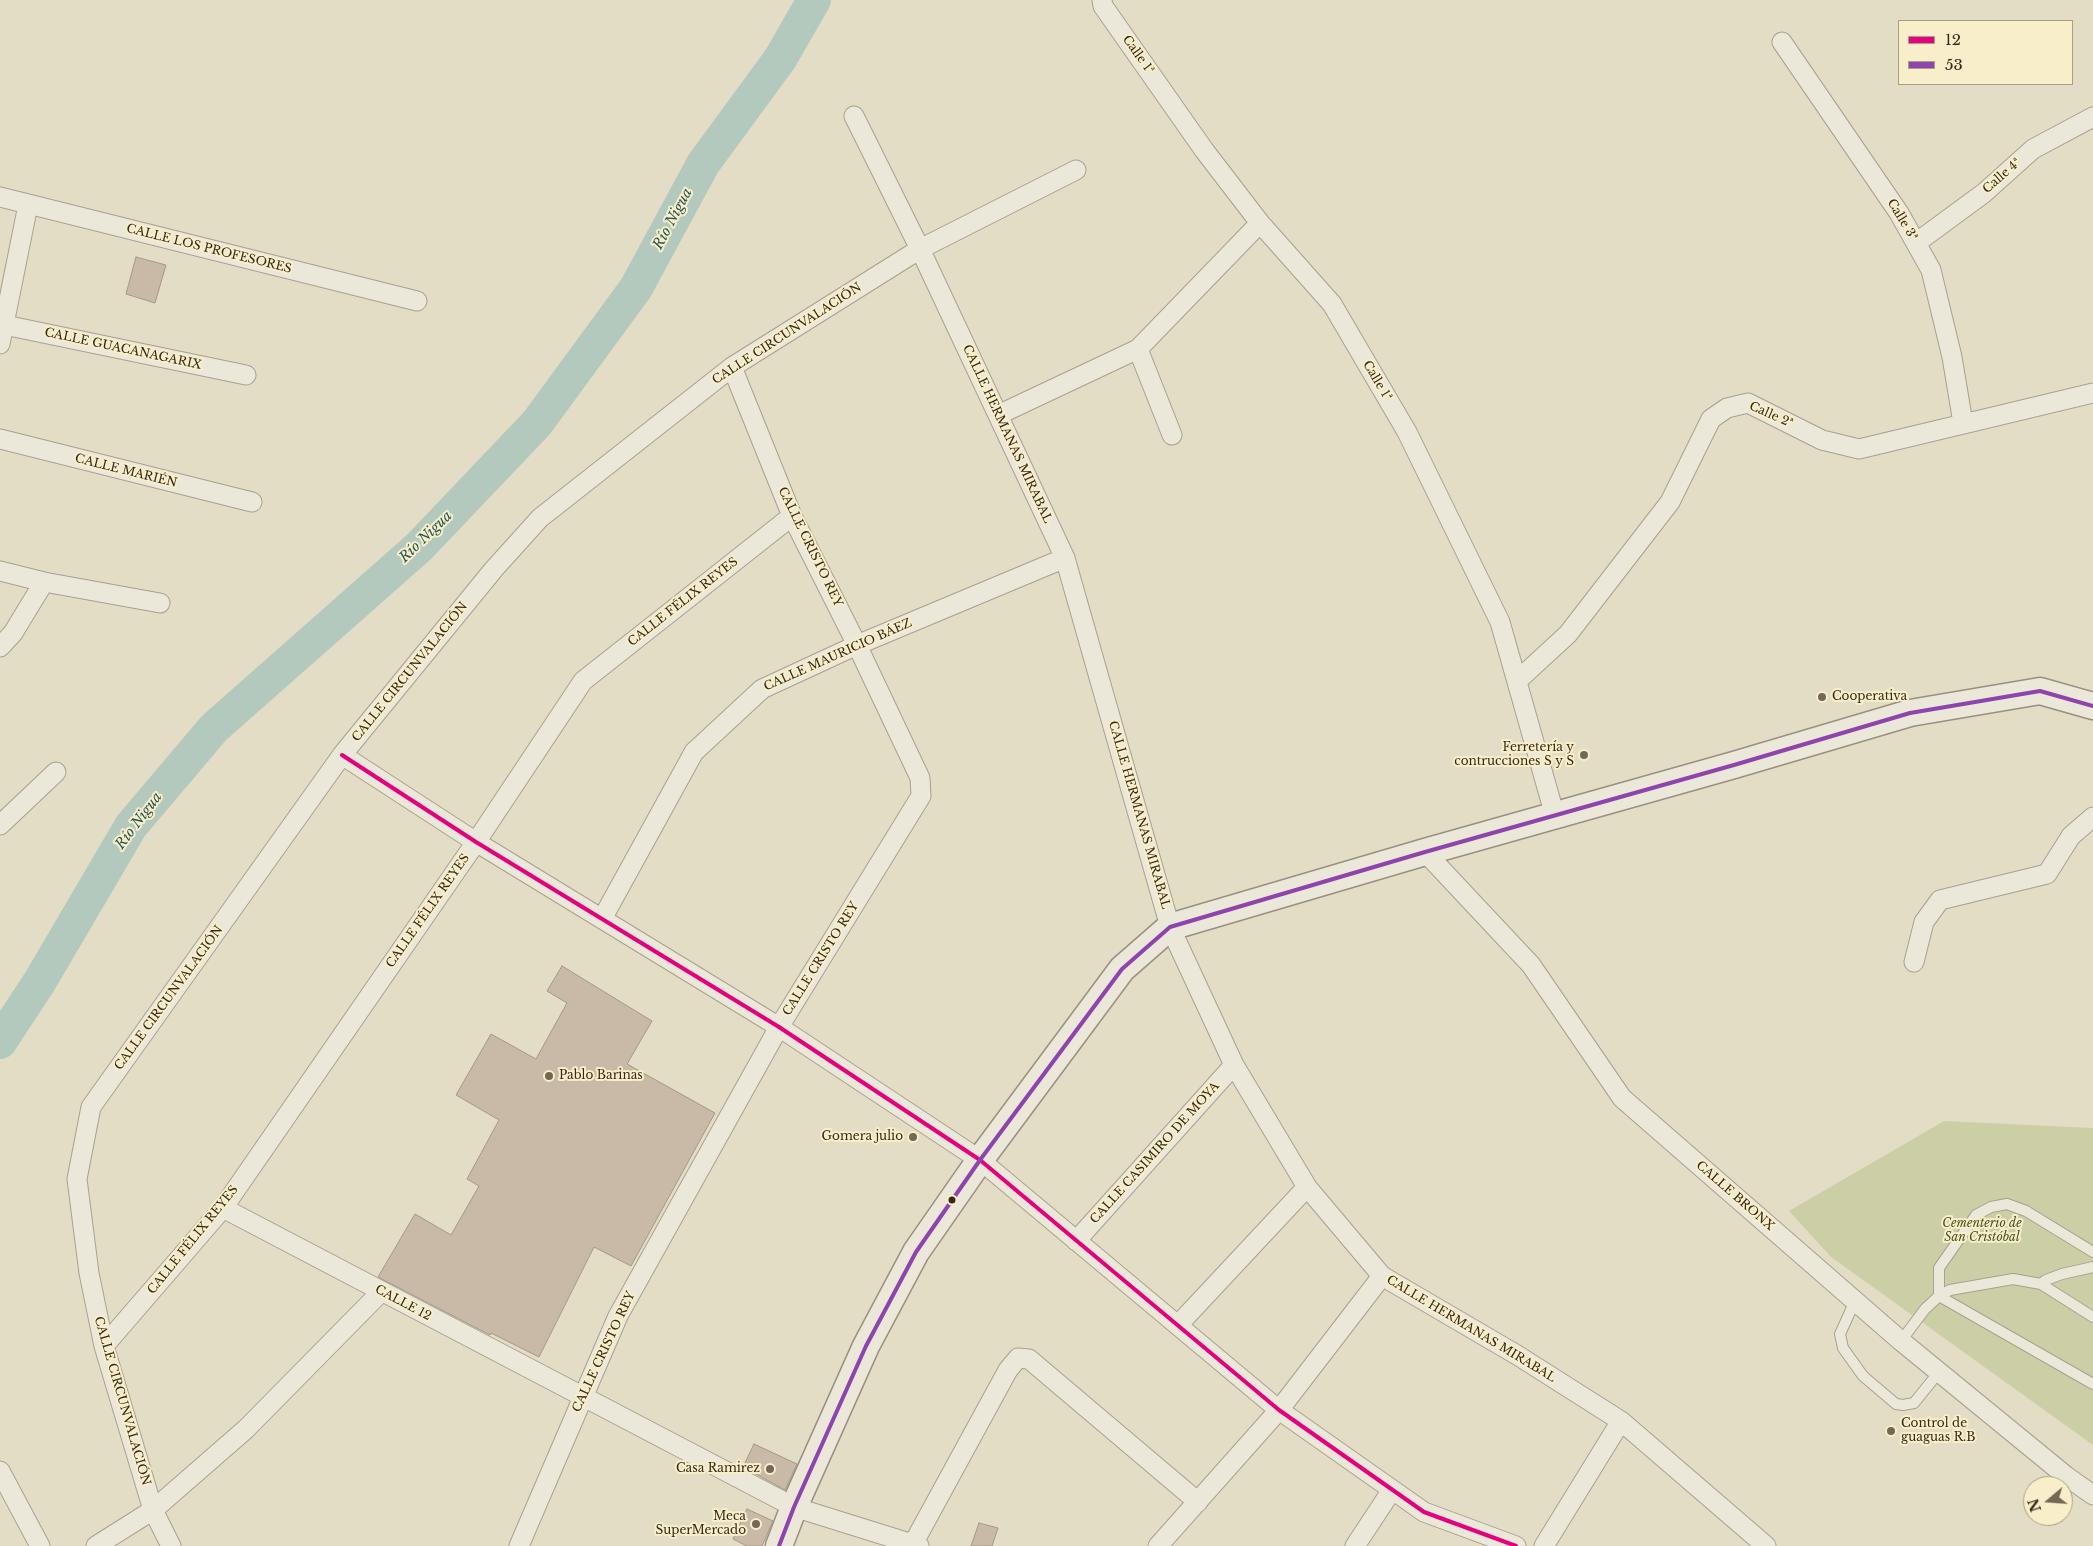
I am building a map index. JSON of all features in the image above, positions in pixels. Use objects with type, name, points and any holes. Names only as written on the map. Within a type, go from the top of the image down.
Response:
[{"type":"main road","points":[[779,1546],[794,1507],[866,1346],[916,1252],[980,1160],[1122,969],[1170,927],[1425,852],[1734,766],[1910,713],[2040,691],[2093,706]]},
{"type":"street","name":"Calle 1ª","points":[[1102,0],[1102,6],[1204,150],[1260,223],[1332,304],[1407,432],[1500,622],[1555,816]]},
{"type":"street","name":"Calle 3ª","points":[[1782,42],[1899,213],[1931,270],[1952,357],[1963,424]]},
{"type":"street","name":"CALLE HERMANAS MIRABAL","points":[[854,116],[920,249],[1065,558],[1170,927],[1234,1065],[1307,1187],[1382,1276],[1517,1355],[1620,1422],[1706,1493],[1766,1546]]},
{"type":"street","name":"Calle 4ª","points":[[1916,243],[1984,193],[2033,149],[2093,117]]},
{"type":"street","name":"CALLE CIRCUNVALACIÓN","points":[[171,1546],[153,1510],[104,1346],[88,1273],[77,1179],[91,1107],[342,756],[494,569],[540,518],[732,367],[920,249],[1076,170]]},
{"type":"street","name":"CALLE LOS PROFESORES","points":[[0,197],[417,301]]},
{"type":"street","points":[[0,344],[2,324],[28,204]]},
{"type":"street","points":[[998,415],[1138,349],[1260,223]]},
{"type":"street","name":"CALLE GUACANAGARIX","points":[[2,324],[246,375]]},
{"type":"street","points":[[1138,349],[1172,436]]},
{"type":"street","name":"CALLE CRISTO REY","points":[[519,1546],[618,1316],[779,1027],[921,796],[920,778],[857,645],[792,516],[732,367]]},
{"type":"street","name":"Calle 2ª","points":[[1517,680],[1568,634],[1670,502],[1711,419],[1727,408],[1748,403],[1822,440],[1859,449],[2093,393]]},
{"type":"street","name":"CALLE MARIÉN","points":[[0,439],[252,502]]},
{"type":"street","name":"CALLE FÉLIX REYES","points":[[104,1346],[223,1208],[476,842],[583,681],[792,516]]},
{"type":"street","name":"CALLE MAURICIO BÁEZ","points":[[602,920],[694,752],[762,689],[857,645],[1065,558]]},
{"type":"street","points":[[0,571],[44,582],[160,603]]},
{"type":"street","points":[[0,647],[13,632],[44,582]]},
{"type":"street","points":[[342,756],[476,842],[779,1027],[980,1160],[1279,1410],[1424,1512],[1516,1546]]},
{"type":"street","points":[[0,825],[56,772]]},
{"type":"street","points":[[1914,962],[1924,922],[1940,900],[2047,874],[2072,836],[2093,817]]},
{"type":"street","name":"CALLE BRONX","points":[[1425,852],[1531,965],[1622,1098],[1901,1341],[2066,1476],[2093,1495]]},
{"type":"street","name":"CALLE CASIMIRO DE MOYA","points":[[1076,1241],[1234,1065]]},
{"type":"street","points":[[1178,1325],[1307,1187]]},
{"type":"street","name":"CALLE 12","points":[[223,1208],[582,1398],[794,1507],[916,1545]]},
{"type":"street","points":[[1158,1546],[1279,1410],[1382,1276]]},
{"type":"street","points":[[96,1546],[153,1510],[246,1429],[381,1292]]},
{"type":"street","points":[[916,1545],[1008,1370],[1018,1358],[1029,1359],[1198,1502]]},
{"type":"street","points":[[1544,1546],[1620,1422]]},
{"type":"street","points":[[0,1471],[40,1546]]},
{"type":"street","points":[[1355,1546],[1392,1490]]},
{"type":"lane","points":[[1939,1296],[1939,1268],[1976,1215],[1991,1207],[2007,1204],[2026,1212],[2093,1252]]},
{"type":"lane","points":[[2041,1284],[2062,1274],[2093,1267]]},
{"type":"lane","points":[[1901,1341],[1925,1309],[1939,1296],[1950,1290],[2013,1279],[2041,1284],[2093,1317]]},
{"type":"lane","points":[[1939,1296],[2093,1384]]},
{"type":"lane","points":[[1855,1301],[1840,1334],[1843,1348],[1864,1376],[1896,1404],[1914,1403],[1939,1372]]},
{"type":"green space","name":"Cementerio de San Cristóbal","points":[[1944,1121],[2093,1128],[2093,1445],[1831,1257],[1789,1211]]},
{"type":"building","points":[[136,257],[166,265],[155,303],[126,294]]},
{"type":"building","points":[[562,966],[652,1021],[627,1064],[715,1113],[631,1266],[594,1247],[539,1357],[491,1333],[490,1335],[378,1277],[415,1214],[451,1235],[479,1186],[467,1179],[499,1120],[456,1095],[491,1034],[536,1059],[567,1003],[547,991]]},
{"type":"building","name":"Casa Ramirez","points":[[754,1444],[797,1464],[785,1490],[743,1467]]},
{"type":"building","points":[[747,1509],[773,1521],[762,1546],[747,1546],[733,1539]]},
{"type":"building","points":[[979,1523],[998,1528],[992,1546],[971,1546]]},
{"type":"waterway","name":"Río Nigua","points":[[0,1042],[40,981],[131,826],[214,728],[419,547],[537,423],[636,288],[703,164],[780,59],[814,0]]},
{"type":"transit line","name":"53","points":[[779,1546],[794,1507],[866,1346],[916,1252],[980,1160],[1122,969],[1170,927],[1910,713],[2040,691],[2093,706]]},
{"type":"transit line","name":"12","points":[[342,755],[476,842],[779,1027],[980,1160],[1279,1410],[1424,1512],[1516,1546]]},
{"type":"place","name":"Cooperativa","points":[[1822,697]]},
{"type":"place","name":"Ferretería y contrucciones S y S","points":[[1584,755]]},
{"type":"place","name":"Pablo Barinas","points":[[549,1076]]},
{"type":"place","name":"Gomera julio","points":[[913,1137]]},
{"type":"place","name":"Control de guaguas R.B","points":[[1891,1431]]},
{"type":"place","name":"Casa Ramirez","points":[[770,1469]]},
{"type":"place","name":"Meca SuperMercado","points":[[756,1524]]}]
